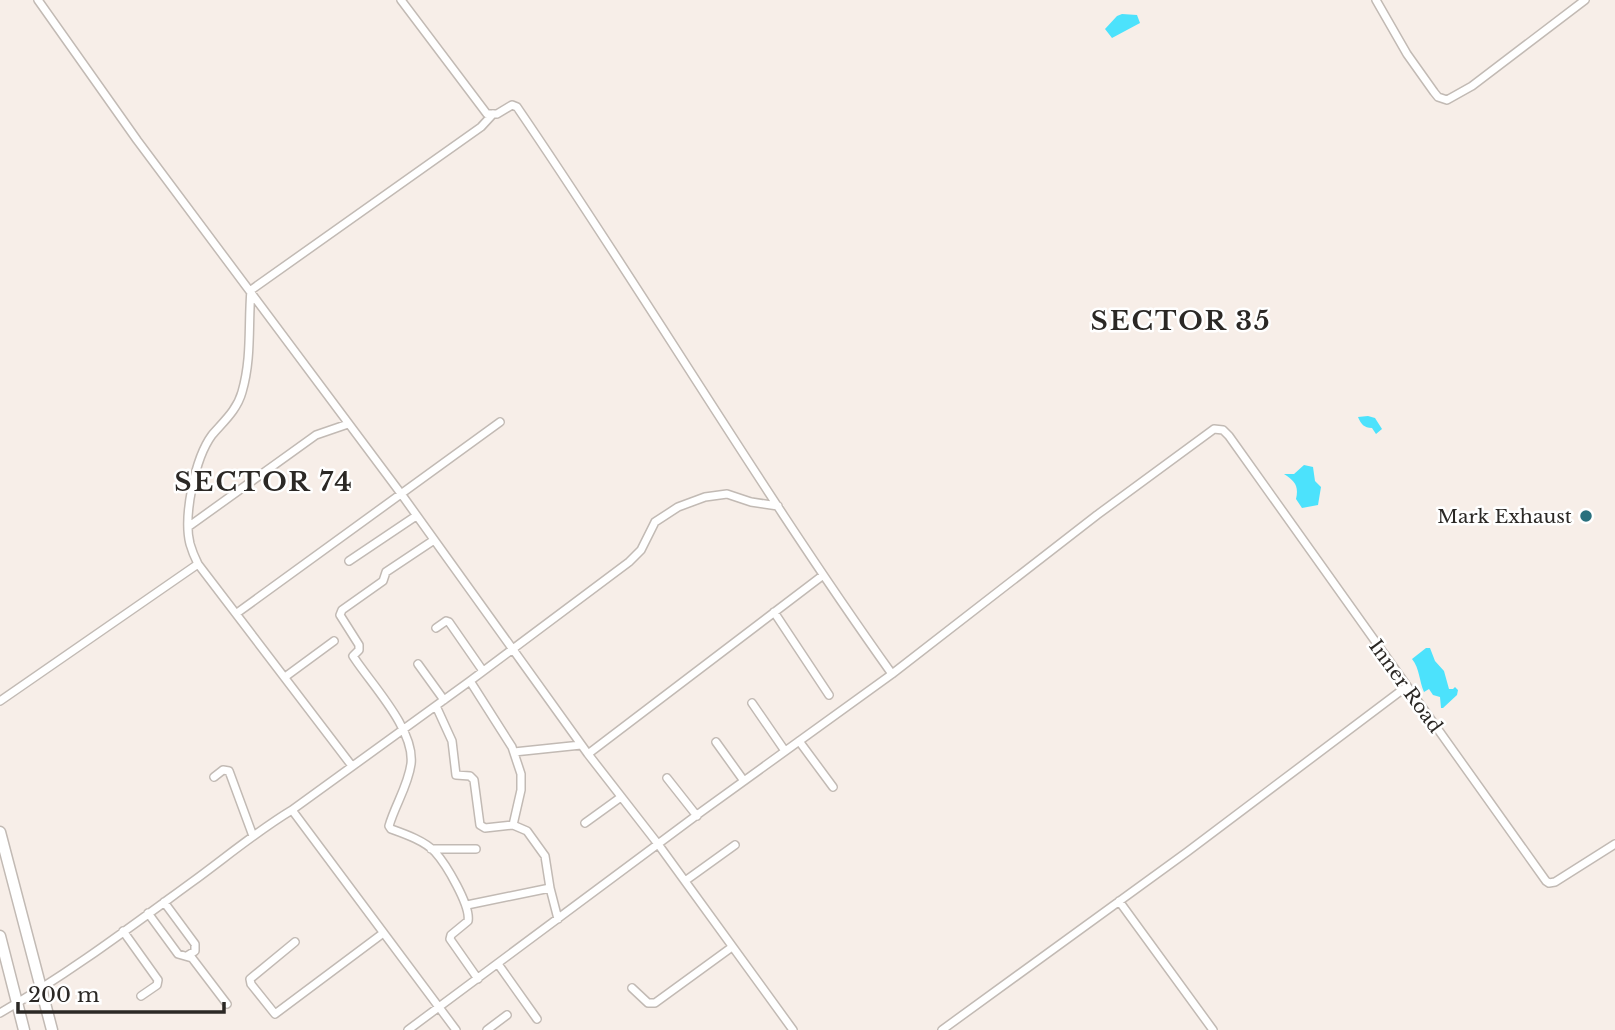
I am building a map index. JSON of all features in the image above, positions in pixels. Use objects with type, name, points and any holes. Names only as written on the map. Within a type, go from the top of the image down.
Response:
[{"type":"street","points":[[38,0],[137,140],[251,290],[513,647],[588,754],[658,844],[793,1030]]},
{"type":"street","points":[[401,0],[483,110],[493,114]]},
{"type":"street","points":[[1376,0],[1422,75],[1438,97],[1447,100],[1480,80],[1585,0]]},
{"type":"street","points":[[251,290],[481,127],[493,114],[509,106],[517,107],[822,576],[892,674],[408,1030]]},
{"type":"street","points":[[251,290],[249,362],[242,395],[234,411],[206,446],[194,485],[188,527],[190,544],[198,564],[352,766]]},
{"type":"street","points":[[237,613],[500,422]]},
{"type":"street","points":[[188,527],[316,435],[348,425]]},
{"type":"street","name":"Inner Road","points":[[892,674],[1211,430],[1223,430],[1547,882],[1555,882],[1615,844]]},
{"type":"street","points":[[0,1013],[41,989],[164,902],[436,706],[629,562],[641,550],[655,522],[669,512],[705,497],[727,494],[756,503],[778,506]]},
{"type":"street","points":[[349,561],[416,516]]},
{"type":"street","points":[[434,540],[386,572],[383,581],[341,612],[342,620],[360,647],[354,653],[355,659],[404,729],[411,762],[391,829],[411,837],[436,853],[467,905],[468,921],[451,935],[450,939],[478,979]]},
{"type":"street","points":[[0,701],[198,564]]},
{"type":"street","points":[[588,754],[822,576]]},
{"type":"street","points":[[774,612],[829,695]]},
{"type":"street","points":[[436,628],[446,621],[449,622],[482,671]]},
{"type":"street","points":[[285,677],[334,641]]},
{"type":"street","points":[[418,664],[444,700]]},
{"type":"street","points":[[470,681],[514,752],[522,781],[513,825]]},
{"type":"street","points":[[942,1030],[1406,687]]},
{"type":"street","points":[[752,704],[786,751]]},
{"type":"street","points":[[436,706],[452,741],[456,775],[470,776],[474,780],[480,825],[485,828],[513,825],[524,828],[547,860],[550,888],[558,919]]},
{"type":"street","points":[[799,741],[833,787]]},
{"type":"street","points":[[716,742],[744,781]]},
{"type":"street","points":[[514,752],[581,744]]},
{"type":"street","points":[[214,777],[223,770],[229,771],[254,835]]},
{"type":"street","points":[[667,778],[696,816]]},
{"type":"street","points":[[585,823],[621,797]]},
{"type":"street","points":[[292,810],[456,1030]]},
{"type":"street","points":[[0,832],[52,1030]]},
{"type":"street","points":[[685,881],[736,845]]},
{"type":"street","points":[[430,849],[476,849]]},
{"type":"street","points":[[467,905],[550,888]]},
{"type":"street","points":[[1119,901],[1213,1030]]},
{"type":"street","points":[[164,902],[196,946],[195,951],[187,957]]},
{"type":"street","points":[[148,913],[178,954],[192,958],[227,1004]]},
{"type":"street","points":[[123,931],[158,982],[141,996]]},
{"type":"street","points":[[295,942],[250,979],[275,1014],[382,934]]},
{"type":"street","points":[[0,936],[24,1030]]},
{"type":"street","points":[[632,988],[648,1003],[654,1003],[732,947]]},
{"type":"street","points":[[498,964],[537,1019]]},
{"type":"street","points":[[487,1030],[507,1015]]},
{"type":"water","points":[[1122,14],[1137,15],[1140,23],[1112,38],[1105,29]]},
{"type":"water","points":[[1358,417],[1375,418],[1382,429],[1376,434],[1372,428],[1363,425]]},
{"type":"water","points":[[1304,465],[1313,467],[1315,481],[1321,487],[1318,505],[1302,508],[1296,499],[1295,484],[1284,474],[1294,474]]},
{"type":"water","points":[[1430,648],[1435,661],[1444,671],[1449,689],[1455,687],[1458,690],[1457,695],[1443,708],[1440,697],[1433,695],[1429,689],[1424,692],[1412,659]]},
{"type":"place","name":"Mark Exhaust","points":[[1586,516]]},
{"type":"district","name":"SECTOR 35","points":[[1181,321]]},
{"type":"district","name":"SECTOR 74","points":[[264,482]]}]
